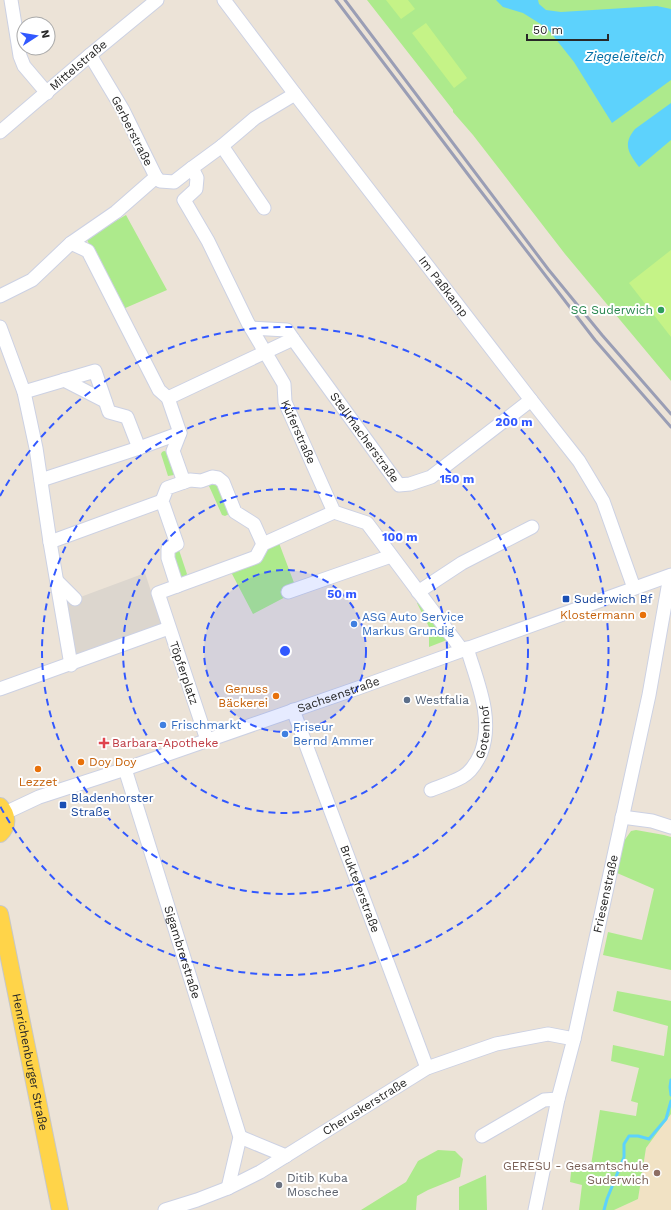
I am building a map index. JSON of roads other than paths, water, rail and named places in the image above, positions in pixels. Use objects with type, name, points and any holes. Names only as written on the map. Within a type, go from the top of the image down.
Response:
[{"type":"main road","points":[[0,834],[6,827],[7,820],[3,810]]},
{"type":"main road","name":"Henrichenburger Straße","points":[[0,914],[60,1210]]},
{"type":"street","points":[[11,0],[20,56],[24,66],[47,93]]},
{"type":"street","name":"Mittelstraße","points":[[0,132],[157,0]]},
{"type":"street","name":"Im Paßkamp","points":[[224,0],[530,400],[579,461],[603,501],[634,588]]},
{"type":"street","name":"Gerberstraße","points":[[0,296],[32,280],[71,243],[116,212],[156,177],[123,110],[90,55]]},
{"type":"street","points":[[156,177],[160,181],[174,182],[222,146],[255,118],[295,94]]},
{"type":"street","points":[[222,146],[264,208]]},
{"type":"street","points":[[184,200],[196,188],[197,178],[192,168]]},
{"type":"street","points":[[174,182],[208,241],[251,328],[265,351]]},
{"type":"street","points":[[71,243],[88,251],[159,390],[168,398],[180,433],[173,451],[184,482]]},
{"type":"street","points":[[0,327],[24,392],[43,459],[42,485],[71,665]]},
{"type":"street","name":"Stellmacherstraße","points":[[251,328],[287,330],[399,485],[410,484],[431,477],[530,400]]},
{"type":"street","points":[[168,398],[293,339]]},
{"type":"street","name":"Küferstraße","points":[[265,351],[284,384],[285,402],[334,512]]},
{"type":"street","points":[[24,392],[95,371],[109,412],[127,417],[139,448]]},
{"type":"street","points":[[64,380],[105,401]]},
{"type":"street","points":[[42,485],[180,433]]},
{"type":"street","points":[[263,544],[254,524],[235,512],[222,482],[218,478],[212,476],[201,481],[190,480],[167,488],[162,501],[177,544],[168,549],[168,558],[177,586],[256,557],[263,544],[334,512],[367,523],[418,592],[465,649]]},
{"type":"street","points":[[50,542],[162,501]]},
{"type":"street","points":[[418,592],[462,563],[532,527]]},
{"type":"street","points":[[288,592],[391,556]]},
{"type":"street","name":"Sachsenstraße","points":[[3,810],[358,688],[670,576]]},
{"type":"street","name":"Friesenstraße","points":[[535,1210],[558,1099],[574,1039],[649,695],[670,576]]},
{"type":"street","points":[[58,582],[75,599]]},
{"type":"street","name":"Töpferplatz","points":[[177,586],[158,593],[159,608],[169,628],[207,740]]},
{"type":"street","name":"Töpferplatz","points":[[0,690],[71,665],[146,634],[169,628]]},
{"type":"street","name":"Gotenhof","points":[[431,790],[462,777],[469,772],[477,761],[485,741],[486,719],[483,700],[465,649]]},
{"type":"street","name":"Bruktererstraße","points":[[293,710],[427,1068]]},
{"type":"street","name":"Sigambrerstraße","points":[[125,769],[240,1137]]},
{"type":"street","points":[[622,817],[652,821],[671,827]]},
{"type":"street","name":"Cheruskerstraße","points":[[165,1210],[228,1188],[260,1172],[427,1068],[496,1044],[548,1034],[574,1039]]},
{"type":"street","points":[[482,1136],[544,1100],[558,1099]]},
{"type":"street","points":[[228,1188],[240,1137],[286,1156]]},
{"type":"water","name":"Ziegeleiteich","points":[[496,0],[538,0],[539,4],[546,10],[561,12],[657,6],[671,9],[671,80],[612,123],[574,62],[547,28],[523,13],[503,7]]},
{"type":"water","points":[[671,103],[671,140],[639,167],[628,149],[631,135],[635,129]]},
{"type":"waterway","points":[[671,1080],[671,1095]]},
{"type":"waterway","points":[[604,1210],[624,1157],[624,1144],[629,1136],[638,1136],[649,1139],[666,1119],[671,1101]]},
{"type":"railway","points":[[336,0],[595,340],[671,427]]},
{"type":"railway","points":[[345,0],[548,269],[602,335],[671,414]]},
{"type":"place","name":"SG Suderwich","points":[[661,310]]},
{"type":"place","name":"Suderwich Bf","points":[[566,599]]},
{"type":"place","name":"Klostermann","points":[[643,615]]},
{"type":"place","name":"ASG Auto Service Markus Grundig","points":[[354,624]]},
{"type":"place","name":"Genuss Bäckerei","points":[[276,696]]},
{"type":"place","name":"Westfalia","points":[[407,700]]},
{"type":"place","name":"Frischmarkt","points":[[163,725]]},
{"type":"place","name":"Friseur Bernd Ammer","points":[[285,734]]},
{"type":"place","name":"Barbara-Apotheke","points":[[104,743]]},
{"type":"place","name":"Doy Doy","points":[[81,762]]},
{"type":"place","name":"Lezzet","points":[[38,769]]},
{"type":"place","name":"Bladenhorster Straße","points":[[63,805]]},
{"type":"place","name":"GERESU - Gesamtschule Suderwich","points":[[657,1173]]},
{"type":"place","name":"Ditib Kuba Moschee","points":[[279,1185]]}]
